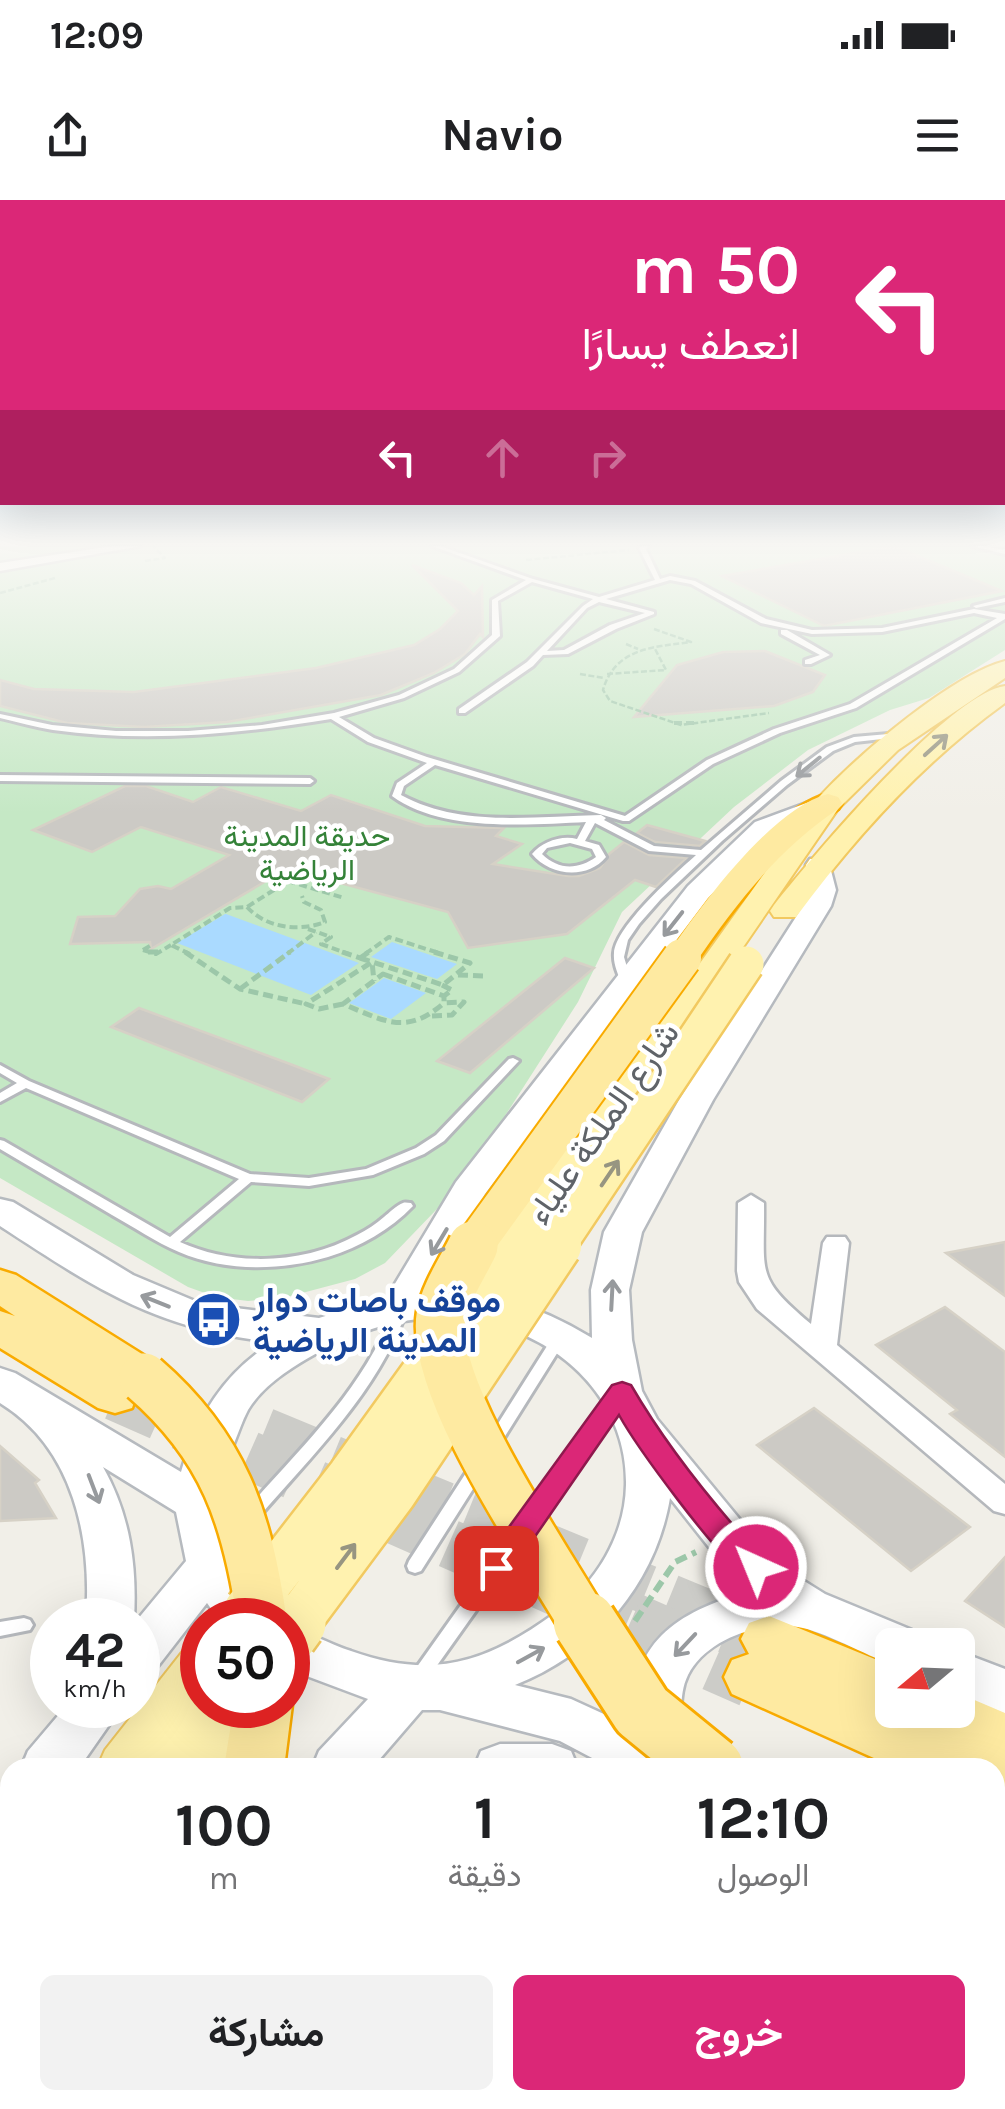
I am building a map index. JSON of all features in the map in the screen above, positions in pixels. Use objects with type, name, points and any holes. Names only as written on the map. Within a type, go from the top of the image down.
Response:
[{"type":"highway","points":[[697,1758],[642,1711],[602,1654],[474,1435],[447,1374],[440,1345],[440,1313],[474,1243],[715,961],[711,918],[790,826],[828,802]]},
{"type":"highway","points":[[0,1285],[144,1378],[187,1414],[222,1468],[248,1537],[258,1598]]},
{"type":"highway","points":[[0,1296],[124,1387],[0,1328]]},
{"type":"highway","points":[[776,1641],[875,1685]]},
{"type":"highway","points":[[776,1641],[946,1758]]},
{"type":"highway","points":[[975,1727],[1005,1740]]},
{"type":"highway","points":[[255,1758],[260,1728]]},
{"type":"main road","points":[[230,1598],[210,1564],[196,1502],[200,1473],[230,1403],[270,1363],[319,1332],[408,1294],[469,1190],[698,892],[764,827],[828,802],[897,736],[1005,668]]},
{"type":"main road","name":"شارع الملكة علياء","points":[[256,1598],[374,1444],[715,961],[819,865],[923,756],[1005,692]]},
{"type":"main road","points":[[349,1758],[426,1688],[506,1668],[564,1636],[608,1594],[637,1548],[649,1503],[648,1459],[628,1405],[612,1340],[610,1290],[623,1232],[696,1100],[816,906],[822,890],[819,865]]},
{"type":"main road","name":"شارع الملكة علياء","points":[[310,1604],[393,1493],[715,961]]},
{"type":"main road","points":[[469,1190],[500,1216],[521,1226],[572,1235],[623,1232]]},
{"type":"main road","points":[[0,1210],[126,1288],[198,1316],[319,1332]]},
{"type":"main road","points":[[239,1324],[408,1294],[526,1317],[561,1336],[596,1361],[726,1537],[776,1641]]},
{"type":"main road","points":[[0,1383],[196,1502]]},
{"type":"main road","points":[[40,1410],[68,1441],[90,1477],[105,1519],[112,1565],[111,1598]]},
{"type":"main road","points":[[160,1627],[210,1564]]},
{"type":"main road","points":[[667,1758],[659,1742],[655,1704],[667,1666],[679,1648],[713,1621],[758,1607],[776,1641]]},
{"type":"main road","points":[[776,1641],[875,1644]]},
{"type":"main road","points":[[310,1658],[327,1667],[572,1721],[643,1758]]},
{"type":"main road","points":[[975,1679],[1005,1692]]},
{"type":"main road","points":[[133,1758],[180,1696]]},
{"type":"main road","points":[[54,1758],[77,1728]]},
{"type":"main road","points":[[194,1758],[217,1728]]},
{"type":"street","points":[[751,1203],[753,1282],[766,1302],[1005,1502]]},
{"type":"street","points":[[822,1350],[836,1243]]},
{"type":"lane","points":[[0,716],[85,732],[177,735],[330,714],[408,694],[460,671],[480,656],[496,635]]},
{"type":"lane","points":[[462,711],[511,679],[559,635]]},
{"type":"lane","points":[[541,653],[565,652],[600,635]]},
{"type":"lane","points":[[790,635],[826,655],[808,662]]},
{"type":"lane","points":[[434,762],[400,785],[396,796],[426,808],[479,818],[632,818],[710,762],[777,730],[866,699],[974,635]]},
{"type":"lane","points":[[330,714],[371,740],[614,818]]},
{"type":"lane","points":[[627,984],[619,962],[624,937],[659,895],[830,750],[856,740],[897,736]]},
{"type":"lane","points":[[0,778],[310,782]]},
{"type":"lane","points":[[593,818],[652,848],[706,853]]},
{"type":"lane","points":[[580,841],[593,818]]},
{"type":"lane","points":[[580,841],[600,852],[598,861],[584,868],[562,869],[544,864],[537,854],[551,842],[580,841]]},
{"type":"lane","points":[[0,1068],[25,1083],[248,1178],[324,1180],[396,1162],[440,1138],[514,1061]]},
{"type":"lane","points":[[0,1098],[25,1083]]},
{"type":"lane","points":[[0,1144],[170,1243],[229,1261],[299,1260],[362,1240],[406,1206]]},
{"type":"lane","points":[[170,1243],[248,1178]]},
{"type":"lane","points":[[210,1564],[373,1370],[392,1337],[408,1294]]},
{"type":"lane","points":[[278,1598],[465,1337],[489,1325],[561,1336],[415,1566]]},
{"type":"lane","points":[[426,1688],[628,1405]]},
{"type":"lane","points":[[0,1629],[24,1625]]},
{"type":"path","points":[[672,635],[692,642],[654,647],[618,659],[606,676],[603,690],[610,701],[682,725],[776,711]]},
{"type":"path","points":[[626,644],[641,650]]},
{"type":"path","points":[[580,674],[606,676],[666,670],[654,647]]},
{"type":"path","points":[[153,944],[144,950],[156,954],[230,908],[246,907],[288,881],[344,898]]},
{"type":"path","points":[[246,907],[252,914],[303,930],[325,922],[321,910],[304,902],[302,896]]},
{"type":"path","points":[[308,929],[332,936],[322,944],[452,990],[427,1020],[399,1026],[343,1004]]},
{"type":"path","points":[[240,989],[316,932]]},
{"type":"path","points":[[360,958],[389,937],[470,962],[442,985]]},
{"type":"path","points":[[171,946],[190,954],[240,989],[319,1009],[343,1004],[383,974],[444,1000],[464,1002],[452,1014],[432,1016]]},
{"type":"path","points":[[372,962],[374,980]]},
{"type":"path","points":[[306,1004],[372,962]]},
{"type":"path","points":[[455,975],[486,976]]},
{"type":"green space","name":"حديقة المدينة الرياضية","points":[[0,635],[1005,635],[1005,650],[929,698],[890,710],[808,750],[734,807],[622,912],[578,1002],[462,1183],[385,1263],[355,1279],[287,1297],[248,1301],[216,1297],[188,1287],[0,1178]]},
{"type":"water","points":[[225,914],[359,963],[311,995],[177,943]]},
{"type":"water","points":[[392,942],[457,964],[437,979],[371,957]]},
{"type":"water","points":[[384,978],[426,993],[391,1019],[349,1003]]},
{"type":"building","points":[[430,635],[479,635],[465,654],[434,673],[381,695],[227,722],[144,727],[67,723],[0,706],[0,680],[34,689],[134,692],[316,668],[414,645]]},
{"type":"building","points":[[765,651],[825,675],[813,692],[774,706],[634,717],[677,665],[723,652]]},
{"type":"building","points":[[125,786],[146,786],[193,802],[221,787],[301,811],[331,795],[425,826],[504,828],[496,836],[522,844],[493,864],[568,876],[600,868],[624,842],[649,855],[687,858],[656,887],[635,880],[567,934],[468,948],[448,912],[333,881],[326,885],[283,871],[151,949],[150,942],[70,944],[78,917],[115,916],[140,889],[171,889],[229,855],[141,827],[92,852],[33,830]]},
{"type":"building","points":[[647,825],[705,841],[700,846],[655,842],[637,833]]},
{"type":"building","points":[[565,958],[594,968],[470,1073],[437,1061]]},
{"type":"building","points":[[139,1008],[329,1079],[302,1102],[111,1027]]},
{"type":"building","points":[[1005,1242],[1005,1296],[946,1253]]},
{"type":"building","points":[[945,1307],[1005,1352],[1005,1457],[950,1414],[957,1410],[876,1345]]},
{"type":"building","points":[[814,1408],[970,1527],[911,1571],[757,1445]]},
{"type":"building","points":[[0,1446],[39,1480],[35,1483],[56,1518],[0,1521]]},
{"type":"building","points":[[1005,1557],[1005,1627],[965,1601]]},
{"type":"tunnel","points":[[115,1396],[635,1626]]},
{"type":"tunnel","points":[[264,1432],[736,1626]]},
{"type":"tunnel","points":[[630,1623],[752,1677]]},
{"type":"tunnel","points":[[730,1623],[747,1630]]},
{"type":"place","name":"موقف باصات دوار المدينة الرياضية","points":[[214,1320]]},
{"type":"route","points":[[496,1568],[622,1392],[635,1418],[726,1537],[756,1567]]}]
